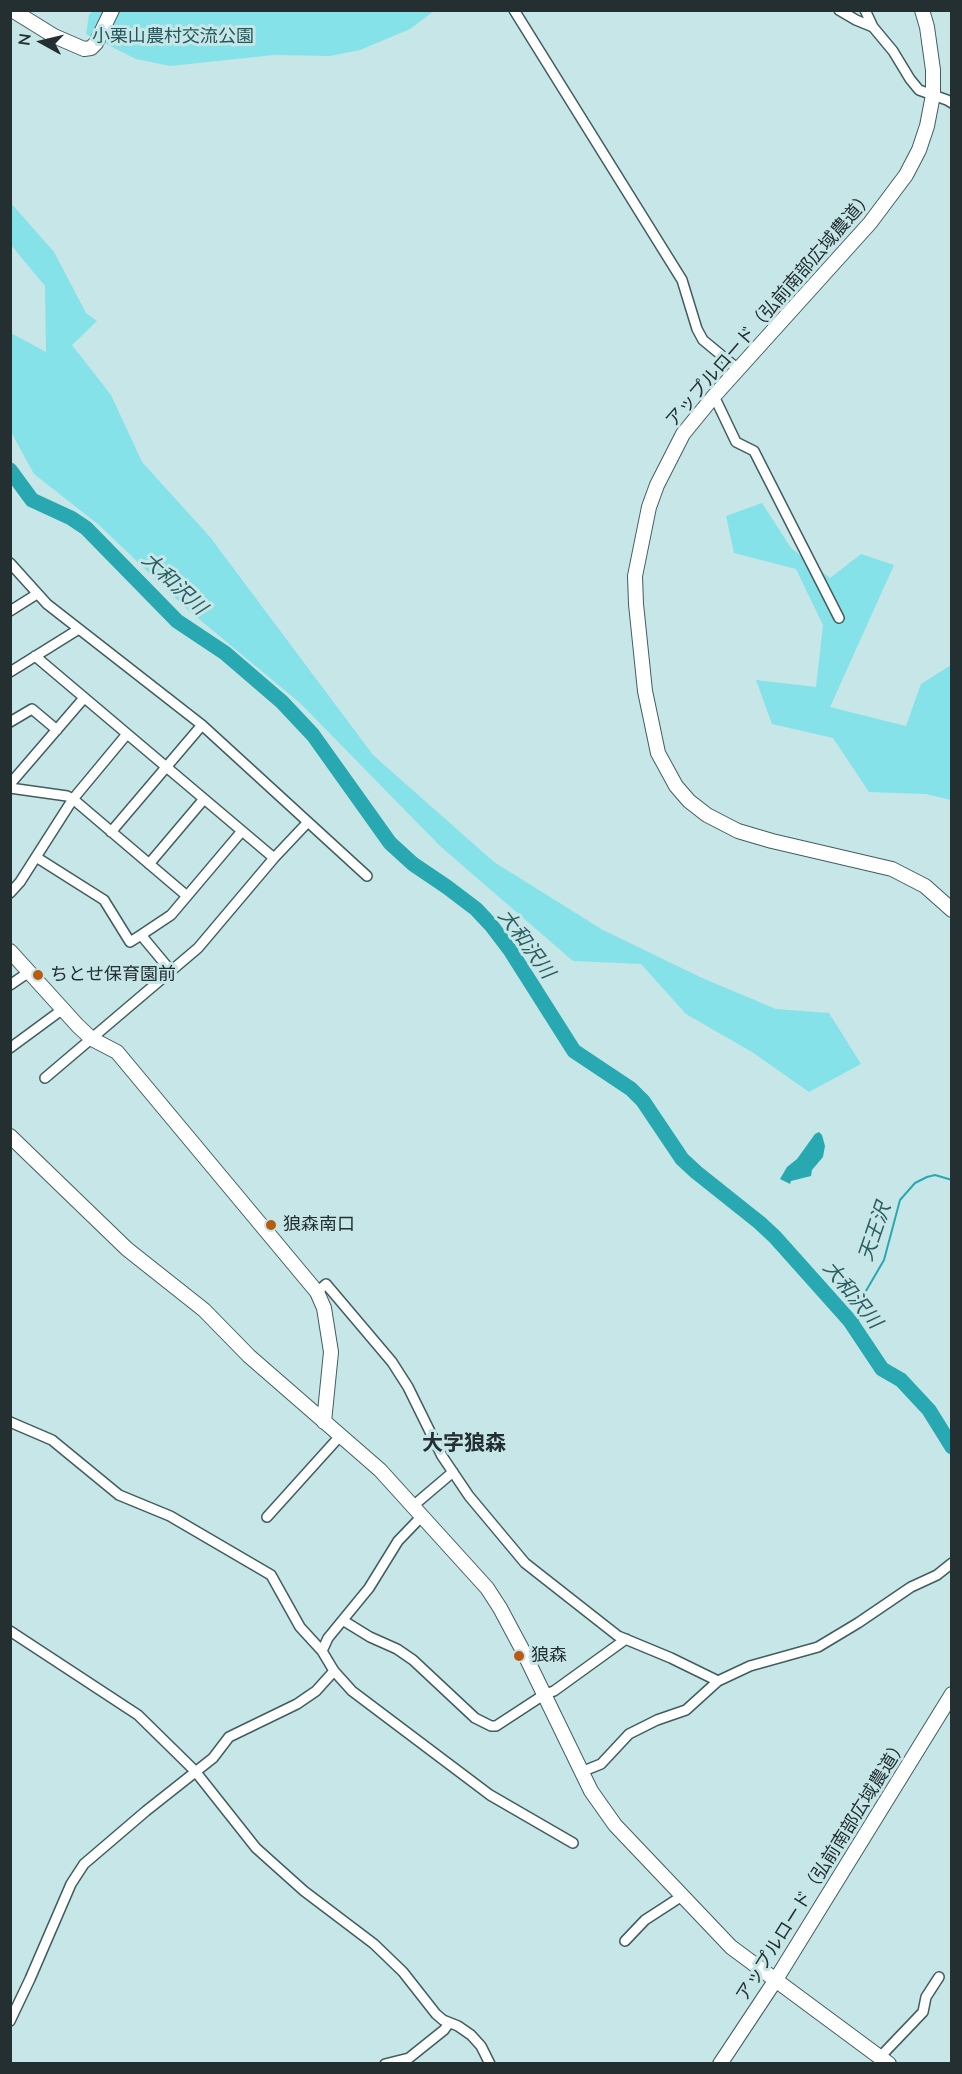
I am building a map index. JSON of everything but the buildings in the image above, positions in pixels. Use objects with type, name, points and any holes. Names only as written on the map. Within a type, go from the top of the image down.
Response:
[{"type":"street","points":[[12,10],[54,36],[84,50],[92,48],[96,43],[112,10]]},
{"type":"street","points":[[514,10],[682,280],[697,329],[703,340],[738,369]]},
{"type":"street","points":[[839,10],[873,27]]},
{"type":"street","points":[[865,10],[873,27],[893,51],[919,90],[951,104]]},
{"type":"street","name":"アップルロード（弘前南部広域農道）","points":[[922,10],[930,49],[933,95],[927,126],[919,150],[906,175],[870,223],[714,396],[683,434],[657,484],[644,527],[635,576],[637,629],[645,691],[658,753],[676,786],[689,801],[722,824],[756,836],[892,869],[925,886],[951,910]]},
{"type":"street","points":[[714,396],[736,442],[754,451],[838,618]]},
{"type":"street","points":[[10,563],[37,594],[202,725],[367,876]]},
{"type":"street","points":[[10,611],[37,594]]},
{"type":"street","points":[[11,671],[79,629]]},
{"type":"street","points":[[35,656],[274,858]]},
{"type":"street","points":[[10,786],[84,698]]},
{"type":"street","points":[[10,722],[32,709],[57,730]]},
{"type":"street","points":[[111,832],[202,725]]},
{"type":"street","points":[[10,893],[20,882],[73,799],[127,734]]},
{"type":"street","points":[[10,786],[73,799],[187,896]]},
{"type":"street","points":[[149,864],[204,799]]},
{"type":"street","points":[[45,1078],[198,948],[274,858],[308,822]]},
{"type":"street","points":[[36,857],[104,900],[130,942],[171,915],[242,831]]},
{"type":"street","points":[[141,935],[171,971]]},
{"type":"street","points":[[10,951],[92,1039],[117,1052],[317,1292],[324,1308],[331,1353],[324,1422]]},
{"type":"street","points":[[10,985],[29,972]]},
{"type":"street","points":[[10,1048],[63,1009]]},
{"type":"street","points":[[10,1136],[127,1249],[204,1310],[249,1356],[380,1470],[418,1511],[494,1598],[581,1772],[608,1817],[731,1947],[775,1982],[884,2060],[923,2012],[926,1997],[939,1977]]},
{"type":"street","points":[[317,1292],[326,1284],[392,1362],[408,1387],[432,1438],[453,1472],[469,1496],[525,1563],[618,1636],[718,1681]]},
{"type":"street","points":[[10,1422],[51,1440],[119,1495],[170,1515],[271,1575],[300,1627],[322,1651],[334,1671],[352,1691],[471,1781],[573,1843]]},
{"type":"street","points":[[267,1517],[340,1436]]},
{"type":"street","points":[[322,1651],[328,1638],[369,1588],[418,1511],[453,1472]]},
{"type":"street","points":[[581,1772],[601,1764],[629,1734],[657,1720],[686,1710],[718,1681],[750,1666],[818,1647],[911,1587],[937,1575],[951,1563]]},
{"type":"street","points":[[344,1621],[370,1637],[397,1648],[475,1718],[491,1726],[496,1726],[544,1694],[554,1690],[626,1639]]},
{"type":"street","points":[[10,1631],[132,1710],[195,1771],[256,1848],[304,1891],[374,1944],[403,1972],[436,2014],[471,2035],[481,2046],[490,2064]]},
{"type":"street","points":[[10,2021],[70,1884],[84,1864],[213,1758],[229,1737],[297,1704],[316,1691],[334,1671]]},
{"type":"street","name":"アップルロード（弘前南部広域農道）","points":[[720,2064],[775,1982],[951,1694]]},
{"type":"street","points":[[625,1941],[645,1920],[682,1896]]},
{"type":"street","points":[[385,2064],[409,2058],[444,2030],[449,2023]]},
{"type":"green space","name":"小栗山農村交流公園","points":[[93,11],[434,11],[410,29],[360,50],[330,56],[274,55],[170,66],[136,59],[86,34],[89,15]]},
{"type":"green space","points":[[10,202],[54,252],[86,313],[97,321],[72,345],[111,395],[142,462],[210,537],[373,755],[494,862],[603,930],[702,978],[776,1009],[829,1013],[861,1064],[809,1092],[752,1052],[686,1014],[641,964],[573,961],[440,846],[300,703],[187,609],[99,525],[34,474],[11,432],[11,333],[46,352],[45,286],[11,245]]},
{"type":"green space","points":[[762,503],[791,548],[830,578],[861,554],[894,565],[830,707],[906,726],[921,684],[951,665],[951,800],[926,794],[869,792],[833,738],[772,724],[756,680],[816,687],[823,625],[796,569],[734,553],[726,516]]},
{"type":"shaded area","points":[[819,1132],[825,1146],[823,1157],[812,1170],[811,1176],[791,1181],[790,1184],[780,1179],[787,1167],[797,1159],[815,1134]]},
{"type":"waterway","name":"大和沢川","points":[[10,470],[32,500],[71,518],[86,528],[177,621],[225,653],[282,702],[313,735],[390,843],[413,864],[476,909],[491,925],[510,950],[574,1051],[631,1089],[643,1101],[682,1159],[775,1237],[850,1321],[882,1369],[901,1380],[929,1410],[952,1447]]},
{"type":"waterway","name":"天王沢","points":[[856,1329],[863,1296],[884,1260],[900,1200],[915,1183],[927,1177],[935,1175],[952,1180]]},
{"type":"place","name":"ちとせ保育園前","points":[[38,975]]},
{"type":"place","name":"狼森南口","points":[[271,1225]]},
{"type":"place","name":"狼森","points":[[519,1656]]},
{"type":"district","name":"大字狼森","points":[[464,1444]]}]
